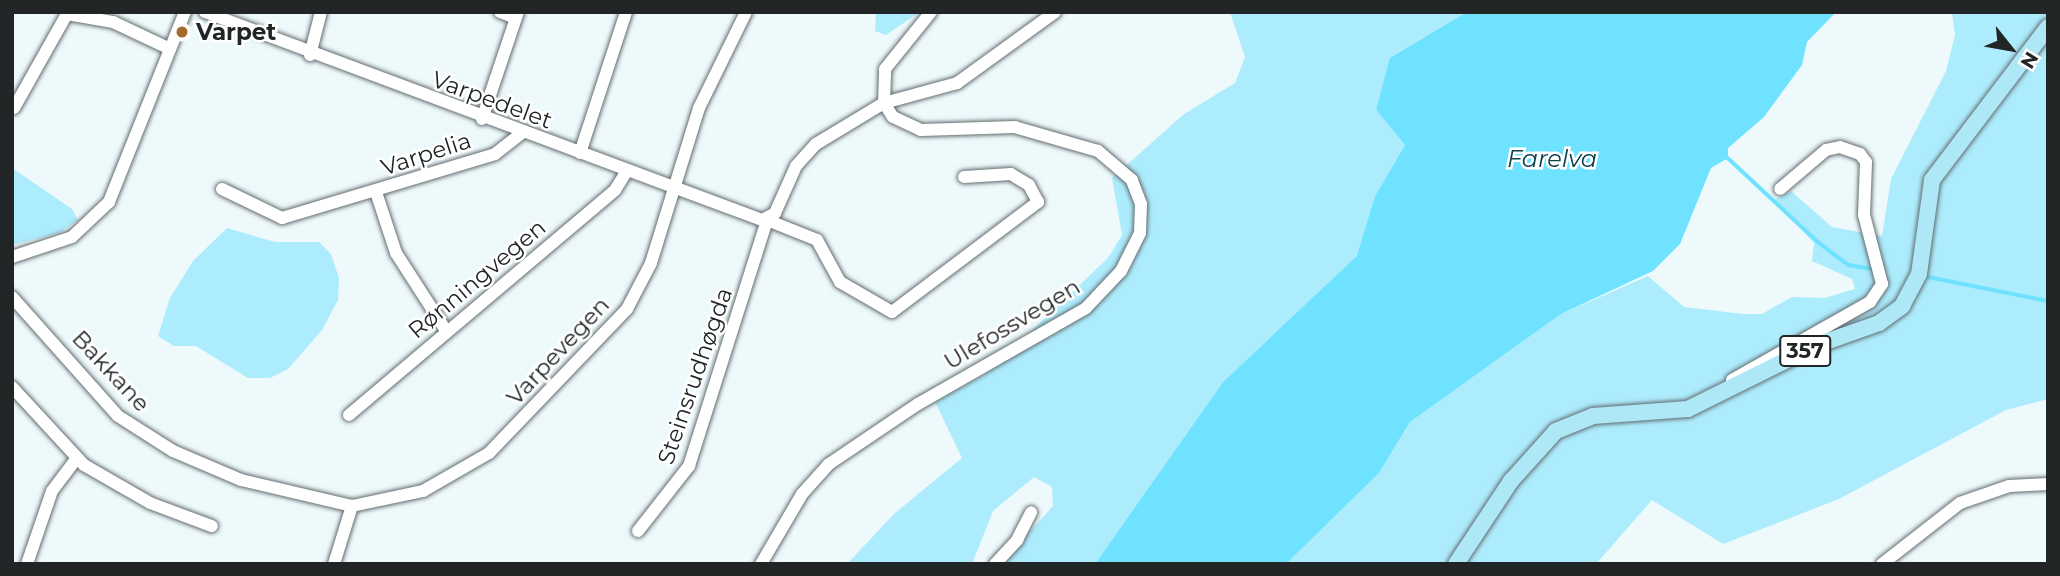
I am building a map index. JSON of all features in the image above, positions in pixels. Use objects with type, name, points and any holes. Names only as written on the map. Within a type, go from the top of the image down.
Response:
[{"type":"main road","name":"357","points":[[1457,564],[1511,481],[1556,431],[1593,416],[1675,412],[1719,398],[1902,306],[1919,274],[1932,180],[2048,27]]},
{"type":"street","points":[[12,257],[72,237],[109,202],[185,12]]},
{"type":"street","name":"Varpedelet","points":[[205,12],[310,55],[817,240],[840,282],[892,312],[1038,202],[1029,186],[1011,174],[964,177]]},
{"type":"street","points":[[310,55],[321,12]]},
{"type":"street","points":[[482,119],[517,15],[500,12]]},
{"type":"street","points":[[580,153],[626,12]]},
{"type":"street","name":"Varpevegen","points":[[228,475],[352,506],[442,484],[526,418],[633,300],[676,190],[694,120],[746,12]]},
{"type":"street","points":[[884,103],[885,69],[931,12]]},
{"type":"street","points":[[767,220],[807,152],[884,103],[957,83],[1055,12]]},
{"type":"street","points":[[14,108],[67,14],[113,22],[170,49]]},
{"type":"street","name":"Ulefossvegen","points":[[761,564],[802,494],[829,464],[918,404],[1086,308],[1121,271],[1140,233],[1141,204],[1132,180],[1098,151],[1015,127],[910,128],[884,103]]},
{"type":"street","name":"Varpelia","points":[[222,189],[282,218],[376,192],[495,154],[522,133]]},
{"type":"street","points":[[1719,398],[1736,377],[1862,307],[1882,284],[1864,215],[1866,162],[1860,154],[1840,147],[1826,150],[1780,188]]},
{"type":"street","name":"Rønningvegen","points":[[349,415],[615,190],[628,171]]},
{"type":"street","name":"Varpelia","points":[[376,192],[396,253],[447,332]]},
{"type":"street","name":"Steinsrudhøgda","points":[[638,531],[689,466],[767,220]]},
{"type":"street","name":"Bakkane","points":[[12,297],[127,424],[228,475]]},
{"type":"street","points":[[12,387],[76,459],[150,503],[212,526]]},
{"type":"street","points":[[27,564],[52,491],[76,459]]},
{"type":"street","points":[[1882,564],[1960,503],[2009,486],[2048,484]]},
{"type":"street","points":[[334,564],[352,506]]},
{"type":"street","points":[[995,564],[1017,541],[1031,512]]},
{"type":"shaded area","points":[[876,12],[920,12],[886,35],[875,31]]},
{"type":"shaded area","points":[[1230,12],[1467,12],[1432,34],[1376,110],[1405,145],[1375,196],[1358,256],[1223,382],[1095,564],[1000,564],[1053,506],[1052,487],[1034,477],[993,511],[972,564],[847,564],[895,513],[962,458],[935,402],[986,374],[1108,258],[1122,235],[1112,178],[1184,114],[1235,83],[1245,57]]},
{"type":"shaded area","points":[[1952,12],[2048,12],[2048,399],[2006,410],[1839,499],[1723,544],[1652,500],[1596,564],[1286,564],[1379,473],[1410,422],[1561,314],[1648,276],[1684,307],[1743,314],[1762,314],[1792,297],[1824,298],[1855,289],[1852,279],[1812,261],[1814,243],[1774,200],[1791,191],[1832,227],[1882,236],[1891,179],[1946,71],[1955,35]]},
{"type":"shaded area","points":[[12,168],[72,209],[78,220],[59,233],[12,245]]},
{"type":"shaded area","points":[[227,228],[275,242],[319,242],[331,254],[339,278],[338,300],[322,330],[288,369],[270,378],[248,378],[196,346],[174,346],[158,336],[170,298],[193,261]]},
{"type":"water","name":"Farelva","points":[[1467,12],[1836,12],[1807,42],[1802,65],[1764,117],[1728,148],[1728,158],[1711,168],[1680,244],[1653,271],[1561,314],[1410,422],[1379,473],[1286,564],[1095,564],[1223,382],[1357,256],[1375,196],[1405,145],[1376,110],[1390,58]]},
{"type":"waterway","points":[[1728,158],[1818,242],[1849,265],[1872,269]]},
{"type":"waterway","points":[[1928,277],[2048,301]]},
{"type":"place","name":"Varpet","points":[[182,32]]}]
